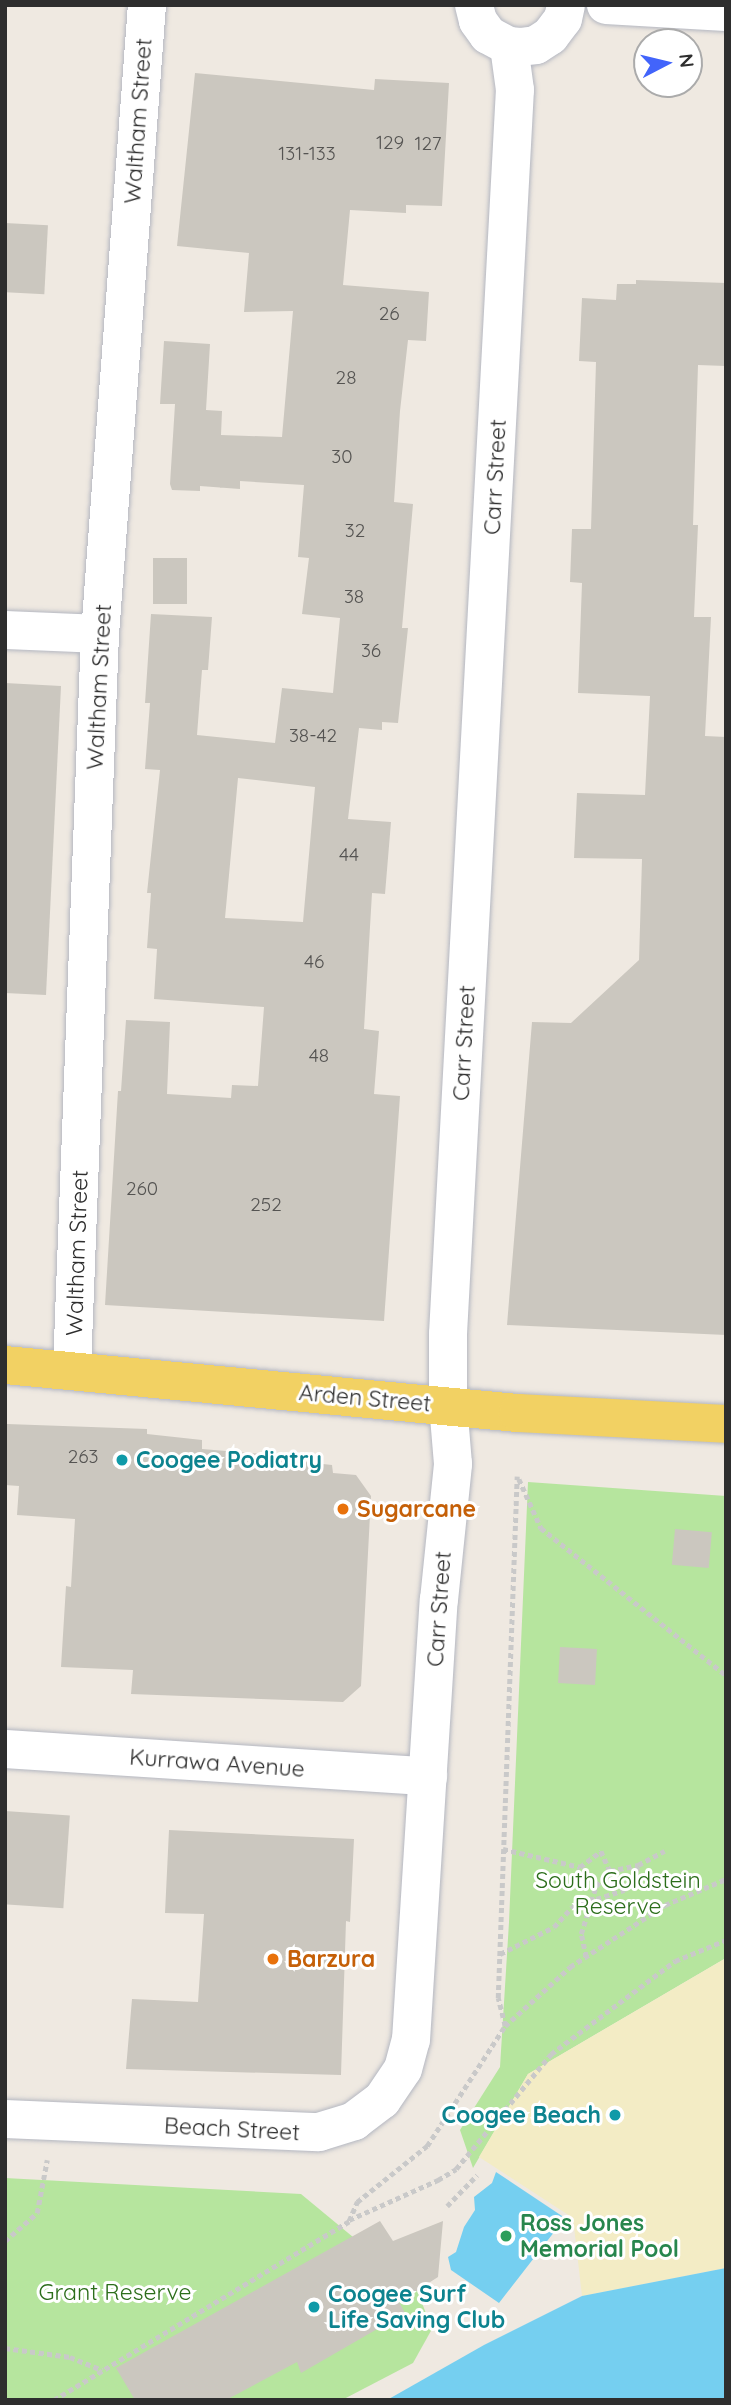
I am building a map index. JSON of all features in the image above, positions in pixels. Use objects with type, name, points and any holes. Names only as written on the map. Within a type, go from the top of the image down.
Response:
[{"type":"main road","name":"Arden Street","points":[[5,1365],[72,1369],[518,1413],[726,1424]]},
{"type":"street","name":"Waltham Street","points":[[72,1369],[100,634],[147,5]]},
{"type":"street","points":[[474,5],[478,21],[488,35],[509,46],[536,45],[550,36],[563,19],[566,5]]},
{"type":"street","points":[[606,5],[726,12]]},
{"type":"street","name":"Carr Street","points":[[411,2040],[439,1600],[453,1464],[448,1405],[455,1199],[515,90],[509,46]]},
{"type":"street","points":[[5,630],[100,634]]},
{"type":"street","name":"Kurrawa Avenue","points":[[5,1749],[428,1776]]},
{"type":"street","name":"Beach Street","points":[[5,2119],[295,2132],[336,2129],[354,2121],[382,2100],[403,2069],[411,2040]]},
{"type":"path","points":[[505,2026],[498,1998],[517,1476],[541,1528],[726,1675]]},
{"type":"path","points":[[503,1849],[580,1867],[601,1851],[610,1871]]},
{"type":"path","points":[[586,1957],[581,1934],[596,1886],[610,1871],[638,1865],[664,1851]]},
{"type":"path","points":[[499,1954],[554,1927],[572,1907],[624,1890],[633,1880],[638,1865]]},
{"type":"path","points":[[349,2221],[456,2169],[551,2054],[675,1961],[726,1940]]},
{"type":"path","points":[[5,2241],[37,2213],[41,2180],[57,2122]]},
{"type":"path","points":[[447,2206],[477,2175]]},
{"type":"path","points":[[5,2348],[70,2357],[104,2370]]},
{"type":"green space","name":"South Goldstein Reserve","points":[[528,1482],[726,1496],[726,1958],[528,2074],[473,2168],[460,2130],[500,2067]]},
{"type":"green space","name":"Grant Reserve","points":[[5,2178],[301,2194],[417,2290],[432,2329],[413,2363],[342,2400],[5,2400]]},
{"type":"sand","name":"Coogee Beach","points":[[726,1958],[726,2268],[582,2296],[573,2218],[479,2157],[528,2074]]},
{"type":"water","name":"Ross Jones Memorial Pool","points":[[496,2172],[565,2218],[499,2303],[451,2270],[448,2257],[456,2252],[464,2227],[475,2210],[474,2197],[492,2183]]},
{"type":"water","points":[[726,2268],[726,2400],[387,2400],[484,2345],[582,2296]]},
{"type":"building","points":[[195,73],[374,90],[375,79],[449,83],[442,206],[406,205],[406,213],[350,210],[343,285],[429,292],[426,341],[408,340],[400,411],[394,502],[413,504],[402,628],[408,628],[398,723],[382,722],[382,730],[359,728],[348,819],[391,822],[385,894],[372,893],[364,1029],[379,1031],[374,1094],[400,1096],[384,1321],[105,1305],[118,1091],[121,1091],[126,1020],[170,1022],[167,1094],[231,1098],[232,1085],[258,1086],[264,1007],[154,999],[157,949],[147,948],[151,893],[147,893],[160,770],[145,769],[150,703],[145,703],[151,614],[212,617],[208,670],[202,670],[197,735],[275,743],[282,688],[333,693],[340,618],[302,614],[309,558],[298,557],[304,485],[240,481],[240,489],[200,486],[200,491],[172,490],[170,484],[175,404],[160,404],[164,341],[210,344],[206,410],[222,411],[221,435],[282,437],[293,311],[244,312],[249,253],[177,246]],"holes":[[[238,778],[315,787],[303,922],[225,918]]]},
{"type":"building","points":[[5,223],[48,225],[44,294],[5,292]]},
{"type":"building","points":[[636,280],[726,283],[726,366],[698,365],[693,525],[698,525],[694,617],[711,617],[705,736],[726,737],[726,1335],[507,1325],[532,1022],[571,1023],[639,960],[642,859],[574,858],[577,793],[645,795],[650,696],[578,693],[582,583],[570,582],[572,529],[591,529],[596,362],[579,361],[582,298],[616,300],[617,284],[636,284]]},
{"type":"building","points":[[153,558],[187,558],[187,604],[153,604]]},
{"type":"building","points":[[5,683],[61,686],[46,995],[5,993]]},
{"type":"building","points":[[7,1424],[147,1429],[147,1434],[202,1440],[202,1449],[286,1456],[286,1460],[332,1465],[333,1473],[356,1475],[371,1496],[361,1686],[343,1702],[131,1694],[133,1670],[61,1667],[66,1586],[71,1587],[75,1519],[17,1515],[19,1486],[5,1485]]},
{"type":"building","points":[[675,1529],[712,1532],[709,1568],[672,1565]]},
{"type":"building","points":[[560,1647],[597,1649],[595,1685],[558,1683]]},
{"type":"building","points":[[5,1811],[70,1816],[63,1908],[5,1904]]},
{"type":"building","points":[[169,1830],[354,1839],[350,1922],[346,1921],[341,2075],[126,2069],[132,1999],[198,2002],[204,1914],[165,1913]]},
{"type":"building","name":"Coogee Surf Life Saving Club","points":[[380,2221],[393,2241],[443,2221],[438,2277],[399,2302],[405,2313],[301,2373],[297,2362],[226,2400],[135,2400],[116,2368]]},
{"type":"place","name":"Coogee Podiatry","points":[[122,1460]]},
{"type":"place","name":"Sugarcane","points":[[343,1509]]},
{"type":"place","name":"Barzura","points":[[273,1959]]},
{"type":"place","name":"Coogee Beach","points":[[615,2115]]},
{"type":"place","name":"Ross Jones Memorial Pool","points":[[506,2236]]},
{"type":"place","name":"Coogee Surf Life Saving Club","points":[[314,2307]]}]
